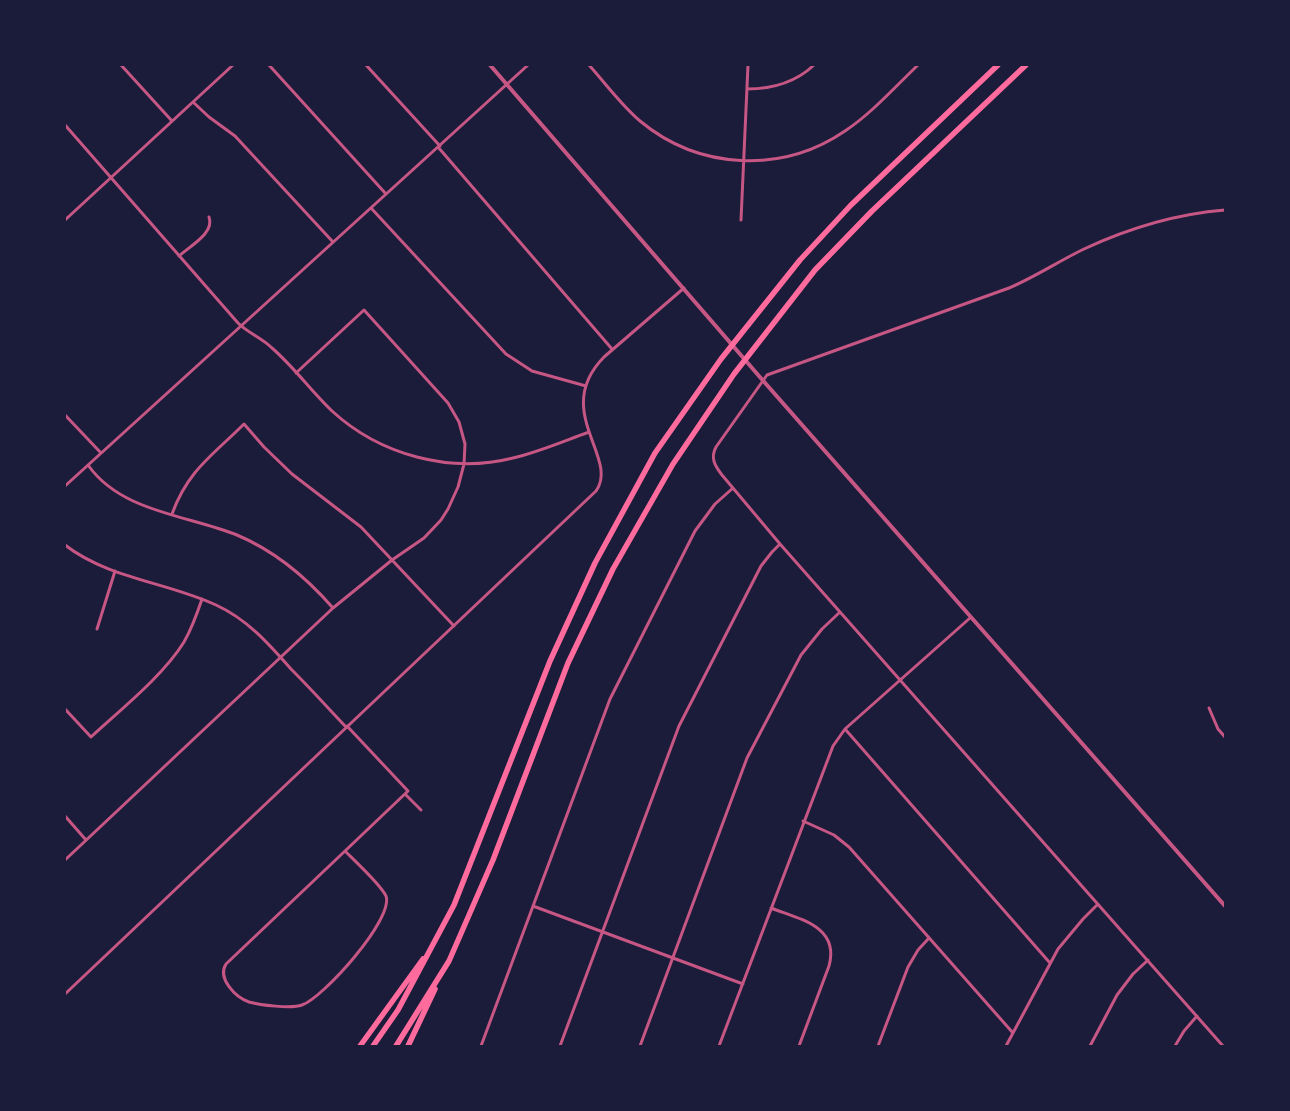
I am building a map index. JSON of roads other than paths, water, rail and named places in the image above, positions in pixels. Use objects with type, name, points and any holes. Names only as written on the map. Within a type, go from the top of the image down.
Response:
[{"type":"highway","points":[[373,1046],[398,1010],[454,905],[550,660],[595,563],[655,452],[721,359],[800,260],[851,204],[998,65]]},
{"type":"highway","points":[[408,1046],[449,961],[493,860],[568,662],[613,569],[673,464],[734,374],[815,270],[872,211],[1026,65]]},
{"type":"highway","points":[[360,1046],[437,939]]},
{"type":"highway","points":[[396,1046],[449,961]]},
{"type":"street","points":[[121,65],[172,121]]},
{"type":"street","points":[[65,220],[233,65]]},
{"type":"street","points":[[268,65],[386,194]]},
{"type":"street","points":[[366,65],[439,146],[612,350]]},
{"type":"street","points":[[490,65],[970,618],[1225,906]]},
{"type":"street","points":[[65,486],[528,65]]},
{"type":"street","points":[[589,65],[630,112],[662,137],[686,149],[704,155],[744,161],[761,161],[806,152],[832,140],[860,120],[918,65]]},
{"type":"street","points":[[742,220],[748,65]]},
{"type":"street","points":[[747,89],[766,88],[784,83],[798,77],[814,65]]},
{"type":"street","points":[[193,102],[209,117],[236,136],[333,242]]},
{"type":"street","points":[[65,125],[241,326],[270,346],[332,411],[368,437],[392,449],[417,458],[464,464],[512,459],[589,432]]},
{"type":"street","points":[[371,208],[506,354],[532,371],[586,386]]},
{"type":"street","points":[[1223,1046],[780,544],[714,463],[713,453],[767,375],[1017,284],[1112,236],[1167,219],[1225,210]]},
{"type":"street","points":[[179,256],[208,231],[211,222],[209,217]]},
{"type":"street","points":[[65,994],[596,491],[602,480],[602,469],[584,413],[586,386],[596,365],[684,288]]},
{"type":"street","points":[[65,860],[334,608],[392,560],[424,538],[441,520],[456,493],[464,464],[465,444],[463,433],[451,408],[364,310],[296,373]]},
{"type":"street","points":[[65,415],[101,453]]},
{"type":"street","points":[[172,514],[181,491],[198,468],[244,424],[278,461],[361,527],[454,626]]},
{"type":"street","points":[[88,465],[101,481],[117,493],[143,505],[222,530],[267,551],[301,575],[334,608]]},
{"type":"street","points":[[481,1046],[610,699],[695,531],[715,504],[733,488]]},
{"type":"street","points":[[65,544],[93,562],[202,599],[246,623],[408,791],[345,850],[226,964],[223,973],[225,982],[240,997],[256,1003],[293,1007],[304,1004],[314,998],[359,954],[385,912],[387,901],[383,891],[345,850]]},
{"type":"street","points":[[560,1046],[680,726],[761,566],[780,544]]},
{"type":"street","points":[[96,629],[115,571]]},
{"type":"street","points":[[65,709],[91,737],[157,675],[175,655],[191,628],[202,599]]},
{"type":"street","points":[[640,1046],[747,758],[802,655],[822,629],[840,612]]},
{"type":"street","points":[[720,1046],[828,756],[845,729],[970,618]]},
{"type":"street","points":[[1209,708],[1218,729],[1225,737]]},
{"type":"street","points":[[845,729],[1050,963]]},
{"type":"street","points":[[405,794],[421,810]]},
{"type":"street","points":[[65,816],[87,840]]},
{"type":"street","points":[[803,820],[834,835],[849,847],[1013,1033]]},
{"type":"street","points":[[1006,1046],[1050,963],[1067,937],[1098,904]]},
{"type":"street","points":[[533,906],[743,984]]},
{"type":"street","points":[[771,908],[815,926],[826,935],[831,945],[829,966],[799,1046]]},
{"type":"street","points":[[878,1046],[908,967],[918,950],[929,938]]},
{"type":"street","points":[[1090,1046],[1121,989],[1148,960]]},
{"type":"street","points":[[1175,1046],[1184,1031],[1197,1016]]}]
